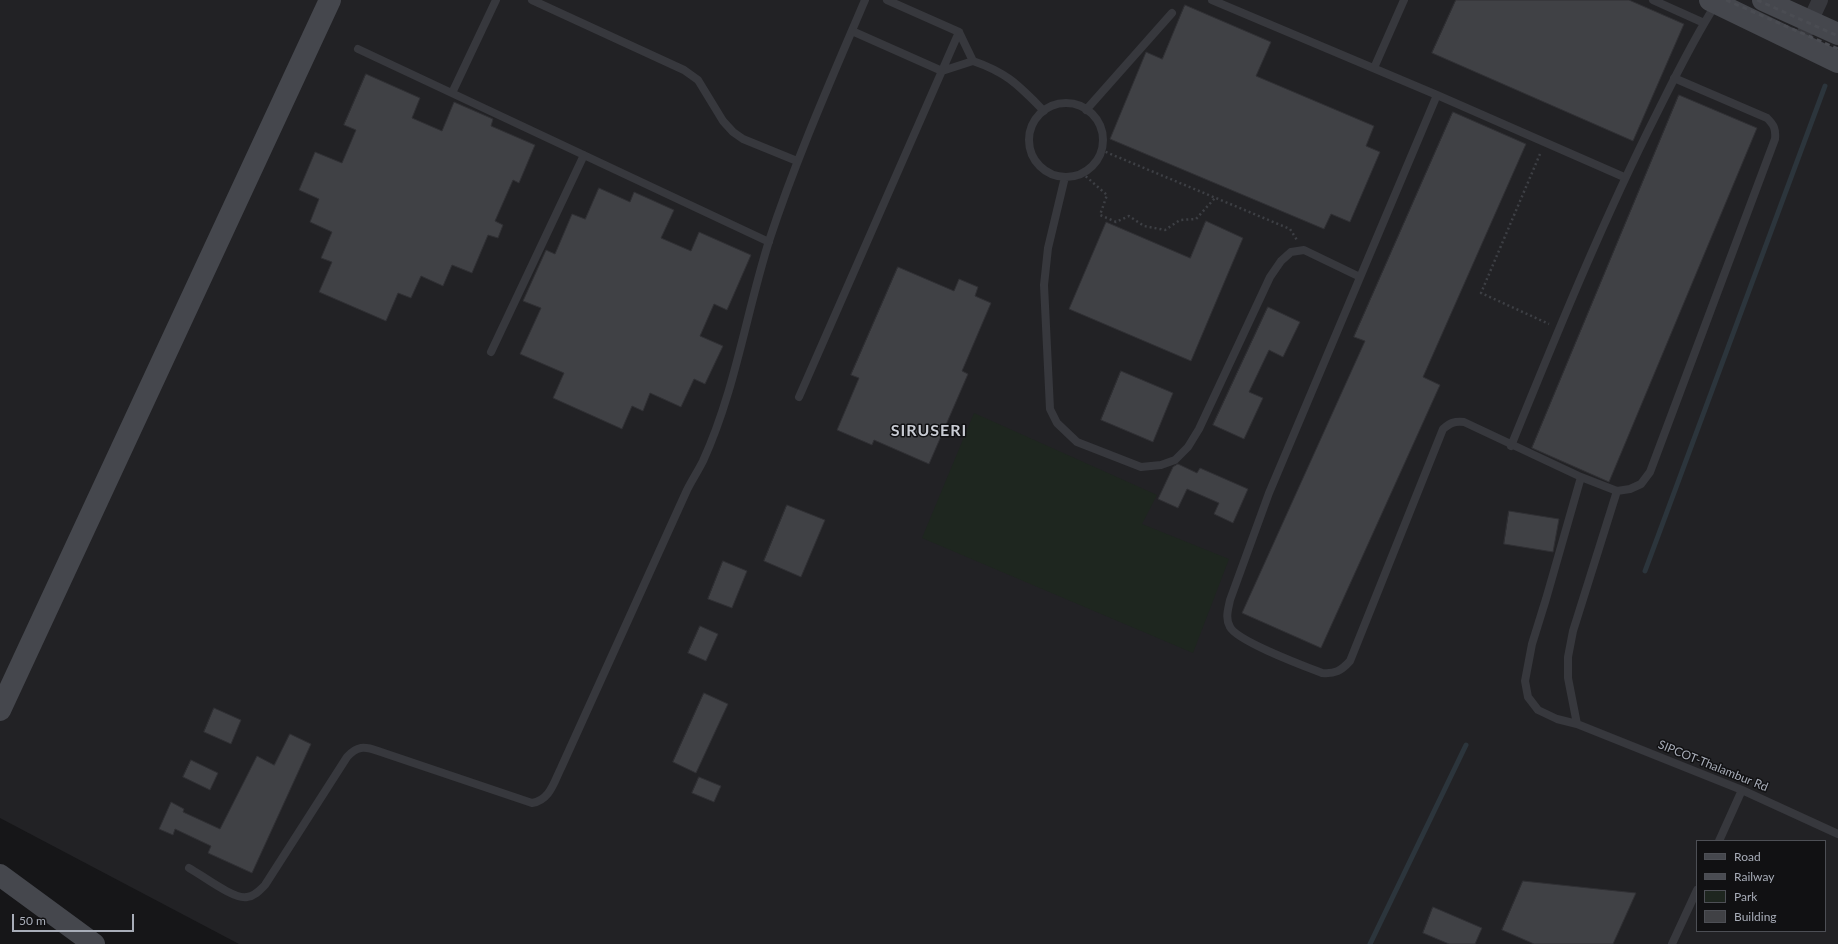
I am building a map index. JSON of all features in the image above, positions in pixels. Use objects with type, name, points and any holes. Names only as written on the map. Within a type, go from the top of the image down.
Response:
[{"type":"street","points":[[0,710],[330,0]]},
{"type":"street","points":[[1763,0],[1838,34]]},
{"type":"street","points":[[1799,45],[1820,0]]},
{"type":"street","points":[[1713,1],[1799,45],[1838,62]]},
{"type":"street","points":[[0,875],[94,944]]},
{"type":"lane","points":[[452,93],[496,0]]},
{"type":"lane","points":[[532,0],[684,70],[698,80],[723,121],[733,132],[743,139],[797,161]]},
{"type":"lane","points":[[189,868],[236,896],[246,898],[255,894],[265,885],[347,757],[359,747],[378,751],[532,803],[538,802],[545,798],[561,768],[687,490],[705,455],[726,398],[769,242],[797,161],[865,0]]},
{"type":"lane","points":[[887,0],[959,32],[974,61]]},
{"type":"lane","points":[[1212,0],[1227,3],[1624,177]]},
{"type":"lane","points":[[1374,68],[1404,0]]},
{"type":"lane","points":[[1653,0],[1704,23]]},
{"type":"lane","points":[[1511,446],[1559,328],[1624,177],[1674,78],[1704,23],[1713,1]]},
{"type":"lane","points":[[1086,110],[1172,13]]},
{"type":"lane","points":[[852,31],[942,71],[974,61],[994,68],[1008,77],[1044,111]]},
{"type":"lane","points":[[798,397],[959,32]]},
{"type":"lane","points":[[358,49],[769,242]]},
{"type":"lane","points":[[1437,95],[1269,493],[1230,600],[1226,616],[1230,629],[1243,639],[1322,673],[1332,674],[1342,671],[1350,661],[1443,429],[1449,424],[1455,421],[1464,422],[1511,446],[1617,491],[1630,489],[1641,484],[1650,472],[1775,139],[1776,130],[1767,118],[1674,78]]},
{"type":"lane","points":[[1060,103],[1072,104],[1094,115],[1100,126],[1103,138],[1102,150],[1096,161],[1087,170],[1082,173],[1065,177],[1053,175],[1042,169],[1035,160],[1030,149],[1029,137],[1032,125],[1044,111],[1048,107],[1060,103]]},
{"type":"lane","points":[[491,352],[584,155]]},
{"type":"lane","points":[[1065,177],[1048,248],[1044,285],[1050,409],[1057,423],[1077,442],[1141,467],[1161,466],[1175,460],[1188,447],[1199,429],[1270,278],[1281,261],[1291,252],[1304,250],[1360,277]]},
{"type":"lane","name":"SIPCOT-Thalambur Rd","points":[[1581,477],[1532,644],[1525,681],[1528,697],[1538,710],[1557,719],[1577,724],[1742,790],[1838,834]]},
{"type":"lane","points":[[1577,724],[1568,678],[1568,657],[1572,631],[1617,491]]},
{"type":"lane","points":[[1719,840],[1742,790]]},
{"type":"lane","points":[[1672,944],[1696,892]]},
{"type":"path","points":[[1545,142],[1480,293],[1559,328]]},
{"type":"path","points":[[1102,150],[1290,230],[1304,250]]},
{"type":"path","points":[[1082,173],[1107,195],[1100,215],[1116,222],[1129,216],[1144,226],[1165,230],[1180,220],[1196,219],[1215,198]]},
{"type":"shaded area","points":[[0,0],[1838,0],[1838,944],[239,944],[0,818]]},
{"type":"green space","points":[[974,413],[1157,495],[1142,524],[1229,559],[1193,653],[922,538]]},
{"type":"building","points":[[1456,0],[1629,0],[1684,24],[1633,141],[1432,53]]},
{"type":"building","points":[[1185,5],[1271,42],[1256,76],[1374,126],[1366,146],[1380,152],[1350,222],[1331,214],[1324,229],[1110,139],[1146,52],[1162,59]]},
{"type":"building","points":[[366,74],[420,98],[412,118],[442,131],[454,102],[493,119],[491,126],[535,145],[519,183],[513,180],[495,221],[503,225],[498,238],[488,235],[472,273],[452,265],[443,286],[421,276],[411,298],[398,293],[386,321],[319,292],[332,262],[321,258],[332,232],[310,222],[319,199],[299,190],[315,152],[342,163],[356,130],[344,125]]},
{"type":"building","points":[[1679,95],[1757,128],[1609,482],[1532,448]]},
{"type":"building","points":[[1453,112],[1526,144],[1423,377],[1440,385],[1321,648],[1242,613],[1365,341],[1354,337]]},
{"type":"building","points":[[599,188],[630,202],[634,192],[674,210],[661,238],[691,251],[699,232],[751,255],[727,310],[714,304],[700,336],[723,346],[705,384],[694,379],[681,407],[650,393],[643,411],[632,406],[622,429],[553,398],[564,373],[520,354],[541,308],[523,301],[546,250],[555,254],[572,214],[585,219]]},
{"type":"building","points":[[1206,221],[1243,238],[1191,361],[1069,309],[1106,222],[1190,258]]},
{"type":"building","points":[[898,267],[954,291],[959,279],[978,287],[975,296],[991,303],[962,371],[968,374],[929,464],[874,440],[872,445],[837,430],[859,378],[851,375]]},
{"type":"building","points":[[1268,307],[1300,322],[1283,357],[1269,350],[1249,392],[1263,398],[1244,439],[1213,425]]},
{"type":"building","points":[[1121,371],[1173,393],[1153,442],[1101,420]]},
{"type":"building","points":[[1178,464],[1197,473],[1200,468],[1248,489],[1233,523],[1214,514],[1219,503],[1187,489],[1178,508],[1158,499],[1173,467]]},
{"type":"building","points":[[787,505],[825,520],[801,577],[764,561]]},
{"type":"building","points":[[1509,511],[1559,519],[1553,552],[1504,544]]},
{"type":"building","points":[[723,561],[747,571],[732,608],[708,599]]},
{"type":"building","points":[[700,626],[718,634],[706,661],[688,653]]},
{"type":"building","points":[[704,693],[728,704],[696,773],[673,762]]},
{"type":"building","points":[[214,708],[241,720],[231,744],[204,732]]},
{"type":"building","points":[[290,734],[311,744],[252,873],[208,853],[211,846],[175,829],[173,835],[159,829],[171,802],[184,809],[183,812],[220,829],[257,756],[274,765]]},
{"type":"building","points":[[191,760],[218,773],[210,790],[183,777]]},
{"type":"building","points":[[699,777],[721,786],[714,802],[692,793]]},
{"type":"building","points":[[1523,881],[1636,893],[1613,944],[1534,944],[1502,930]]},
{"type":"building","points":[[1433,907],[1482,928],[1475,944],[1449,944],[1423,933]]},
{"type":"waterway","points":[[1645,571],[1825,86]]},
{"type":"waterway","points":[[1370,944],[1466,745]]},
{"type":"railway","points":[[1726,0],[1838,49]]},
{"type":"railway","points":[[1757,0],[1838,36]]},
{"type":"district","name":"SIRUSERI","points":[[929,431]]}]
